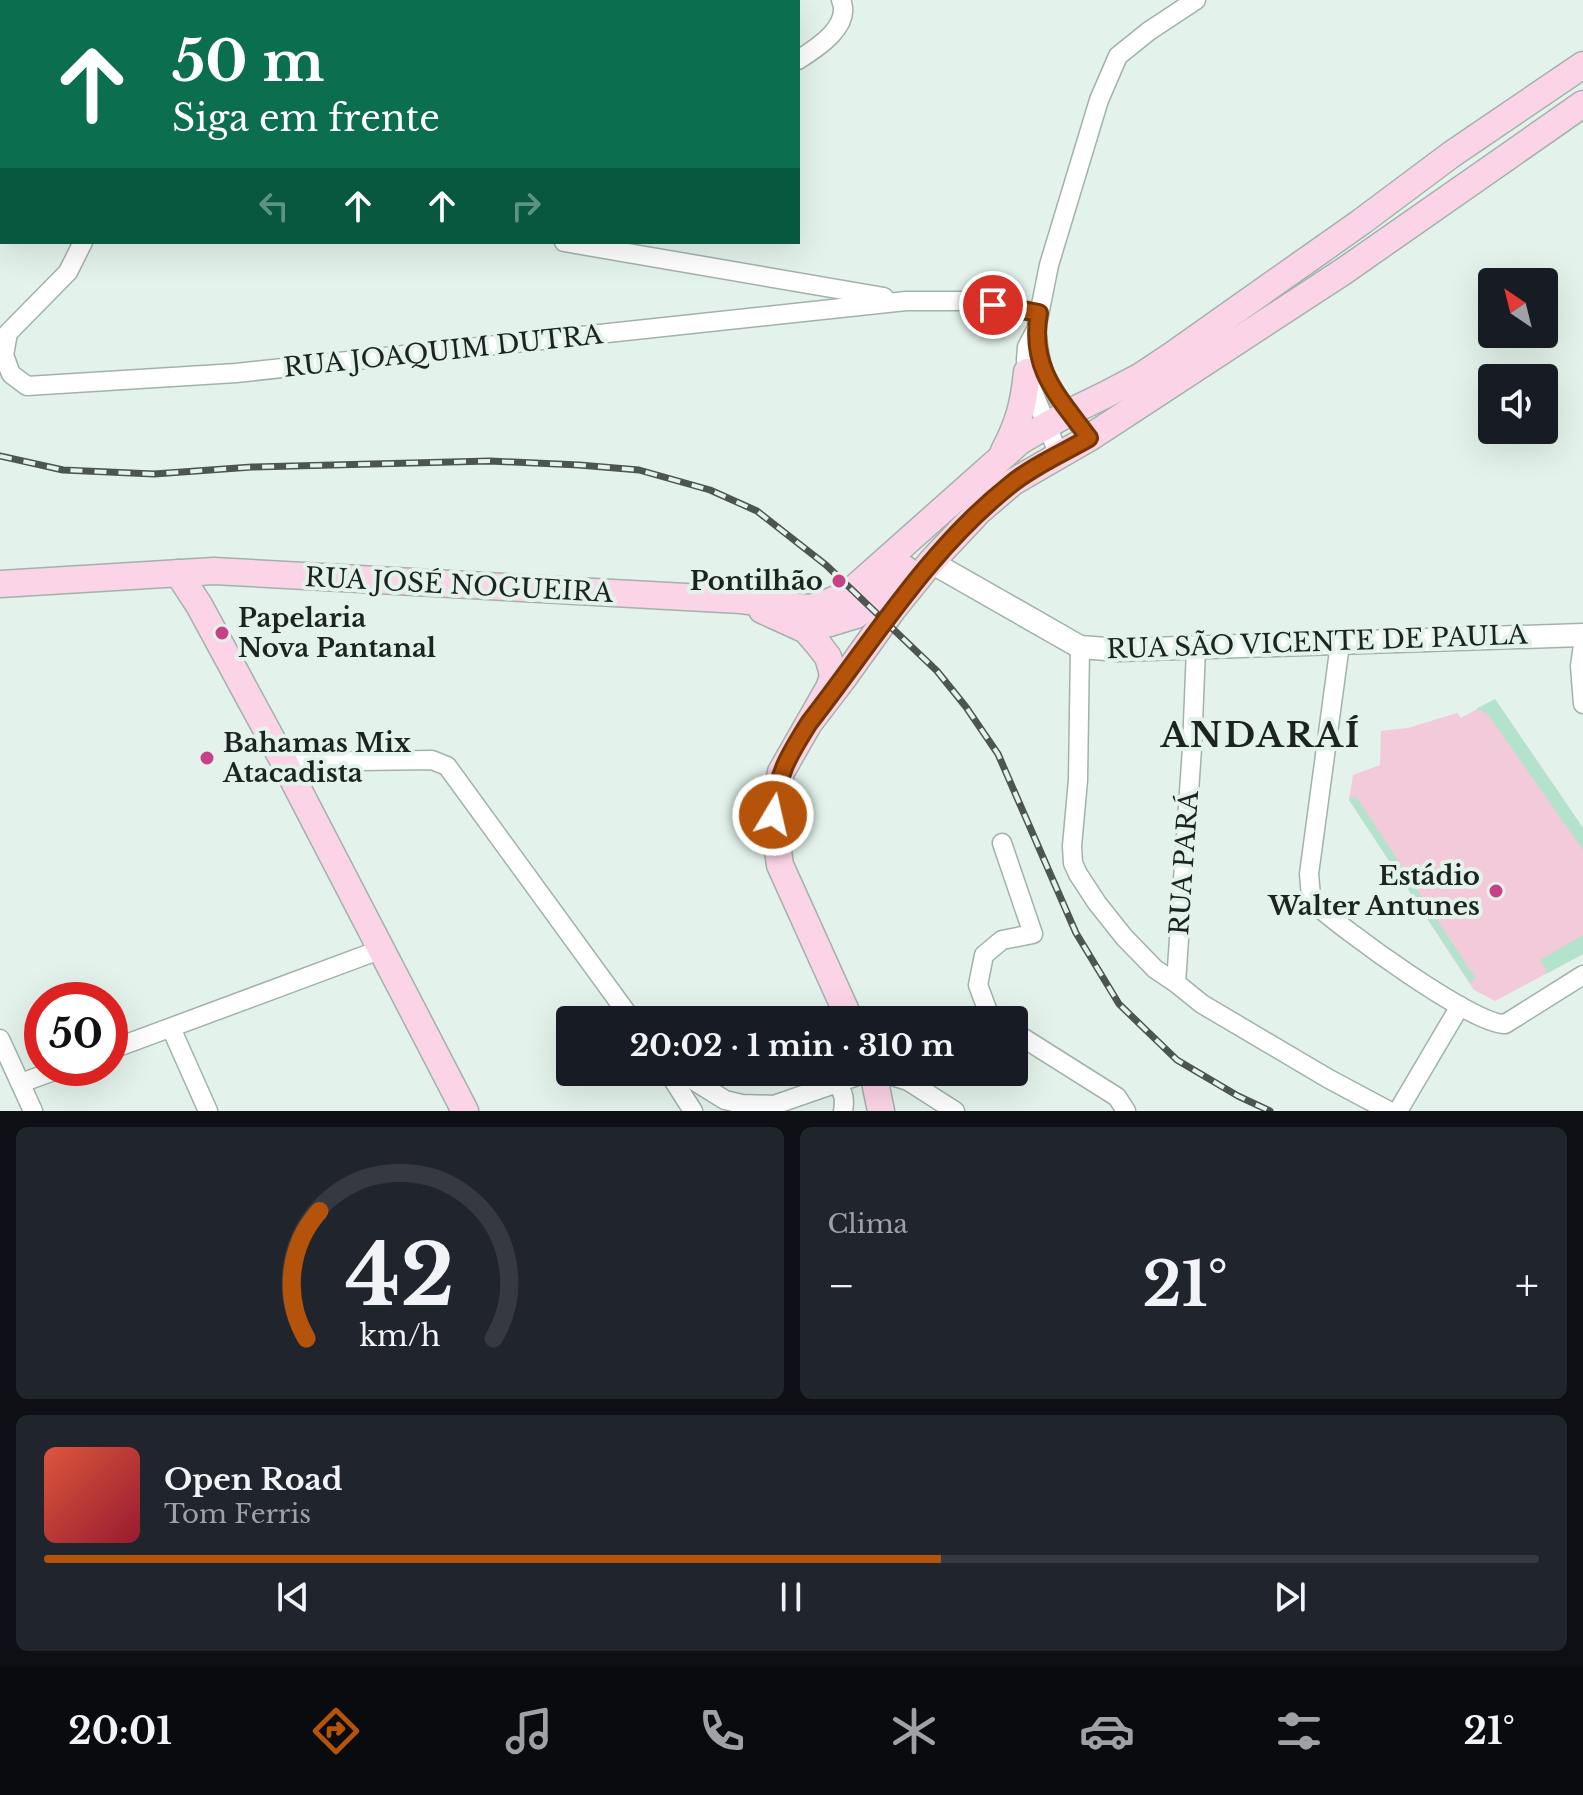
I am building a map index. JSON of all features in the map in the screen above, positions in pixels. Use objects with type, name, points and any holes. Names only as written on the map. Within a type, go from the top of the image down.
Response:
[{"type":"main road","name":"RUA JOSÉ NOGUEIRA","points":[[0,584],[214,571],[741,600],[807,608],[820,606],[849,593],[1000,457],[1031,433],[1117,389],[1171,356],[1452,154],[1583,65]]},
{"type":"main road","points":[[809,723],[931,562],[979,511],[1013,482],[1089,438],[1344,271],[1583,104]]},
{"type":"main road","points":[[1000,457],[1015,431],[1024,405],[1027,372]]},
{"type":"main road","points":[[806,630],[856,615],[877,598],[900,572],[920,561],[931,562]]},
{"type":"main road","points":[[199,605],[214,571]]},
{"type":"main road","points":[[178,573],[199,605],[284,762],[465,1111]]},
{"type":"main road","points":[[741,600],[806,630],[828,657],[833,677],[781,772],[773,815],[780,865],[844,1006]]},
{"type":"main road","points":[[875,1086],[881,1111]]},
{"type":"street","points":[[800,59],[818,47],[841,22],[844,8],[841,0]]},
{"type":"street","points":[[1059,455],[1027,372],[1027,347],[1037,322],[1049,265],[1099,100],[1118,56],[1196,0]]},
{"type":"street","name":"RUA JOAQUIM DUTRA","points":[[82,244],[68,272],[8,333],[4,355],[11,374],[27,386],[236,373],[906,301],[972,301],[1037,322]]},
{"type":"street","points":[[588,244],[660,250],[906,301]]},
{"type":"street","points":[[1037,322],[1039,355],[1045,376],[1089,438]]},
{"type":"street","name":"RUA SÃO VICENTE DE PAULA","points":[[931,562],[1080,647],[1119,650],[1583,635]]},
{"type":"street","points":[[1340,644],[1309,874],[1315,904],[1378,953],[1460,1006],[1494,1023],[1505,1024],[1581,979]]},
{"type":"street","points":[[1582,699],[1580,666],[1583,645]]},
{"type":"street","points":[[1080,647],[1073,863],[1097,903],[1155,969],[1202,1004],[1389,1111]]},
{"type":"street","name":"RUA PARÁ","points":[[1176,983],[1196,648]]},
{"type":"street","points":[[284,762],[432,760],[447,766],[622,1006]]},
{"type":"street","points":[[986,1006],[978,985],[984,955],[1002,940],[1033,934],[1002,843]]},
{"type":"street","points":[[128,1044],[382,949]]},
{"type":"street","points":[[1398,1111],[1460,1006]]},
{"type":"street","points":[[171,1028],[208,1111]]},
{"type":"street","points":[[0,1039],[6,1065],[21,1083],[33,1111]]},
{"type":"street","points":[[1028,1041],[1117,1097],[1126,1111]]},
{"type":"street","points":[[677,1086],[693,1111]]},
{"type":"street","points":[[699,1086],[725,1105],[774,1105],[828,1086]]},
{"type":"street","points":[[839,1086],[845,1102],[843,1111]]},
{"type":"street","points":[[916,1086],[955,1111]]},
{"type":"shaded area","name":"Estádio Walter Antunes","points":[[1495,699],[1583,828],[1583,954],[1495,1001],[1474,990],[1349,800],[1353,775],[1380,765],[1381,731],[1408,728],[1457,713],[1461,718]]},
{"type":"building","points":[[1495,699],[1583,828],[1583,850],[1487,713],[1476,709]]},
{"type":"building","points":[[1355,795],[1476,979],[1470,983],[1349,800]]},
{"type":"building","points":[[1583,935],[1583,954],[1548,973],[1540,960]]},
{"type":"railway","points":[[0,456],[63,470],[154,474],[252,467],[490,461],[579,465],[639,470],[710,490],[757,511],[826,565],[937,671],[966,707],[998,754],[1076,933],[1119,1004],[1177,1060],[1270,1111]]},
{"type":"place","name":"Pontilhão","points":[[839,581]]},
{"type":"place","name":"Papelaria Nova Pantanal","points":[[222,633]]},
{"type":"place","name":"Bahamas Mix Atacadista","points":[[207,758]]},
{"type":"place","name":"Estádio Walter Antunes","points":[[1496,891]]},
{"type":"district","name":"ANDARAÍ","points":[[1261,735]]},
{"type":"route","points":[[773,815],[781,772],[794,746],[917,578],[979,511],[1013,482],[1089,438],[1045,376],[1036,330],[1039,313],[993,305]]}]
